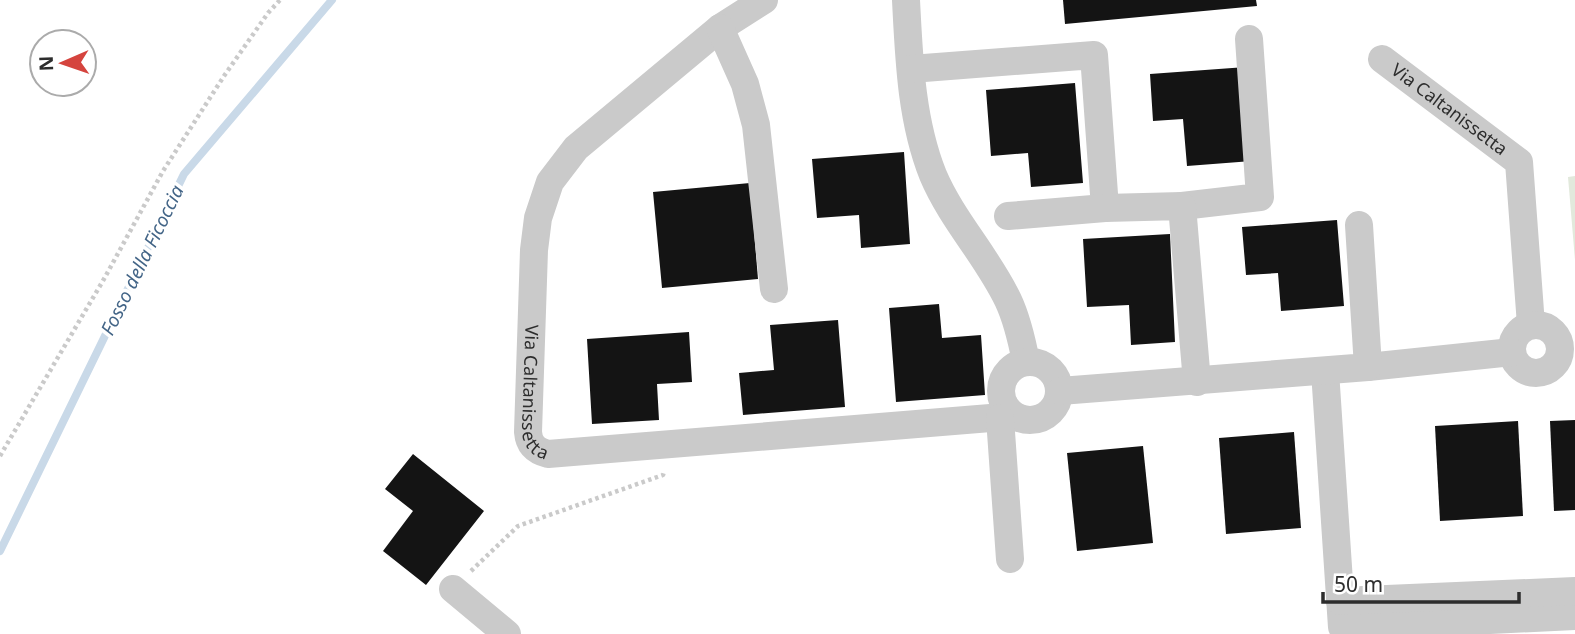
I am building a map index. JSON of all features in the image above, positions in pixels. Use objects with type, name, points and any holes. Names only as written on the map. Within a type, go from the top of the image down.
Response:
[{"type":"street","name":"Via Caltanissetta","points":[[764,0],[720,28],[569,156],[547,189],[535,233],[528,432],[534,449],[548,454],[1007,417]]},
{"type":"street","points":[[906,0],[917,119],[933,175],[951,210],[1008,300],[1020,333],[1026,362]]},
{"type":"street","points":[[720,28],[745,85],[756,125],[774,289]]},
{"type":"street","points":[[1008,216],[1105,208],[1182,206],[1260,197],[1250,39]]},
{"type":"street","points":[[911,69],[1094,55],[1105,208]]},
{"type":"street","name":"Via Caltanissetta","points":[[1382,59],[1519,162],[1531,325]]},
{"type":"street","points":[[1182,206],[1197,382]]},
{"type":"street","points":[[1359,225],[1368,367]]},
{"type":"street","points":[[1531,325],[1539,325],[1553,331],[1568,345],[1558,361],[1539,373],[1524,370],[1514,359],[1513,345],[1519,332],[1531,325]]},
{"type":"street","points":[[1060,391],[1325,371],[1513,352]]},
{"type":"street","points":[[1007,417],[1035,420],[1052,411],[1058,402],[1060,391],[1053,372],[1045,366],[1026,362],[1016,365],[1002,380],[1000,391],[1007,410],[1007,417],[1010,559]]},
{"type":"street","points":[[1325,371],[1341,614]]},
{"type":"street","points":[[453,589],[507,634]]},
{"type":"street","points":[[1341,614],[1575,591]]},
{"type":"street","points":[[1341,614],[1575,616]]},
{"type":"path","points":[[0,456],[104,279],[163,171],[224,76],[280,0]]},
{"type":"path","points":[[453,589],[518,526],[663,475],[667,444]]},
{"type":"shaded area","points":[[1575,176],[1575,260],[1568,177]]},
{"type":"building","points":[[1063,0],[1256,0],[1257,6],[1065,24]]},
{"type":"building","points":[[1246,67],[1252,161],[1187,166],[1183,119],[1153,121],[1150,74]]},
{"type":"building","points":[[1075,83],[1083,183],[1031,187],[1028,153],[991,156],[986,90]]},
{"type":"building","points":[[904,152],[910,244],[861,248],[859,215],[817,218],[812,159]]},
{"type":"building","points":[[750,183],[758,279],[662,288],[653,192]]},
{"type":"building","points":[[1337,220],[1344,306],[1281,311],[1278,273],[1246,275],[1242,227]]},
{"type":"building","points":[[1170,234],[1175,342],[1131,345],[1129,305],[1087,307],[1083,239]]},
{"type":"building","points":[[939,304],[942,338],[981,335],[985,395],[896,402],[889,308]]},
{"type":"building","points":[[838,320],[845,407],[743,415],[739,373],[774,370],[770,325]]},
{"type":"building","points":[[689,332],[692,382],[657,384],[659,420],[592,424],[587,339]]},
{"type":"building","points":[[1575,420],[1575,510],[1554,511],[1550,421]]},
{"type":"building","points":[[1518,421],[1523,516],[1440,521],[1435,426]]},
{"type":"building","points":[[1294,432],[1301,528],[1226,534],[1219,438]]},
{"type":"building","points":[[1143,446],[1153,543],[1077,551],[1067,453]]},
{"type":"building","points":[[413,454],[484,511],[426,585],[383,551],[413,511],[385,489]]},
{"type":"waterway","name":"Fosso della Ficoccia","points":[[0,551],[184,174],[332,0]]}]
